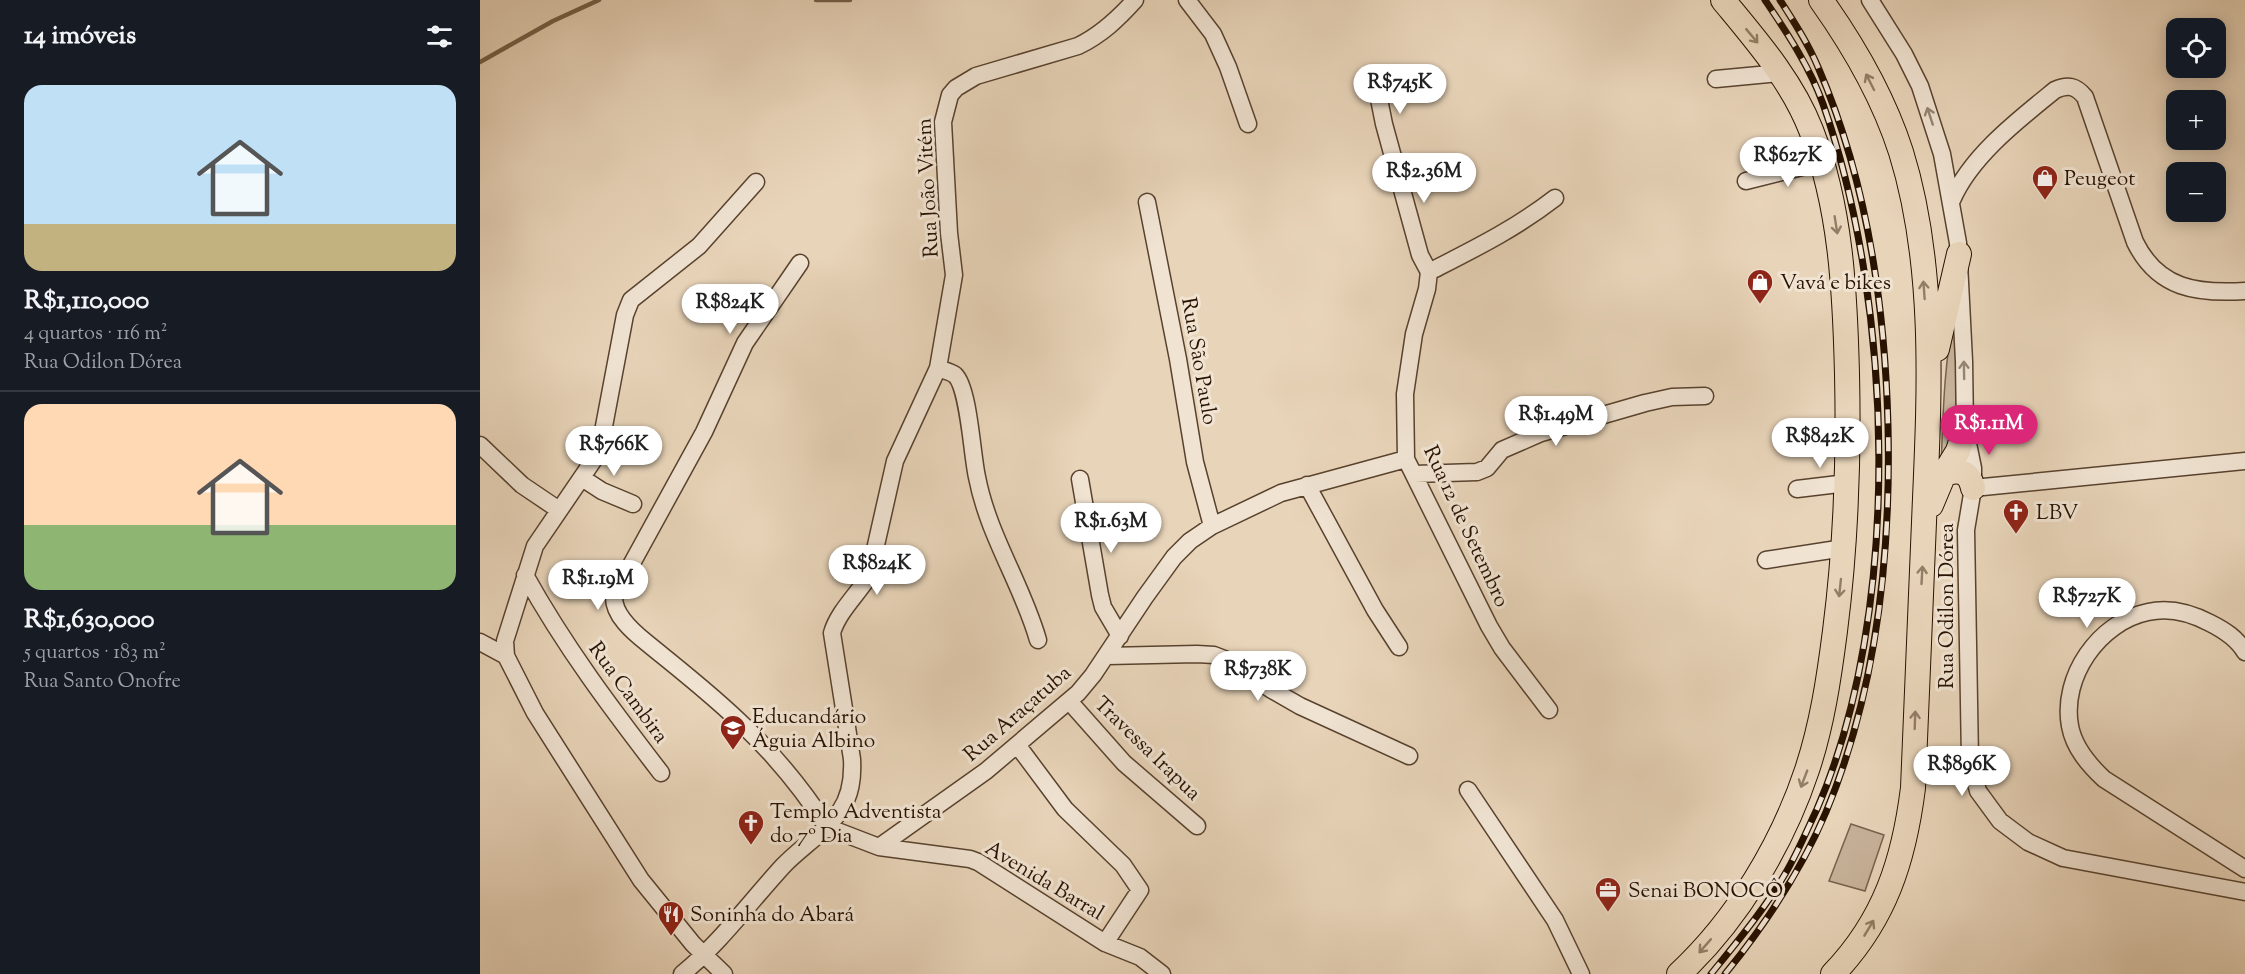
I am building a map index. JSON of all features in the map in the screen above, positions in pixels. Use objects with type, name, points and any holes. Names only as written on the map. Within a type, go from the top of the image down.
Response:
[{"type":"highway","points":[[1679,974],[1709,942],[1753,882],[1784,826],[1807,770],[1824,706],[1830,669],[1844,548],[1848,483],[1849,440],[1842,281],[1833,207],[1822,162],[1811,130],[1780,73],[1723,0]]},
{"type":"highway","points":[[1821,0],[1869,80],[1900,151],[1918,228],[1925,286],[1929,390],[1913,788],[1909,819],[1896,874],[1883,905],[1865,935],[1833,974]]},
{"type":"highway","points":[[1929,390],[1942,321],[1959,254]]},
{"type":"highway","points":[[1924,521],[1944,474],[1958,451],[1965,429]]},
{"type":"highway","points":[[1944,474],[1958,470],[1963,472],[1970,479],[1973,488]]},
{"type":"street","name":"Rua João Vitém","points":[[682,974],[703,955],[784,865],[827,827],[840,810],[850,791],[853,777],[832,633],[834,624],[868,576],[895,461],[938,368],[954,275],[949,233],[943,122],[950,94],[976,76],[1088,42],[1104,32],[1135,0]]},
{"type":"street","points":[[1187,0],[1213,34],[1228,67],[1248,124]]},
{"type":"street","name":"Rua Odilon Dórea","points":[[1870,0],[1904,54],[1920,86],[1942,154],[1952,200],[1959,254],[1965,429],[1973,468],[1973,488],[1966,530],[1970,760],[1978,791],[2000,821],[2028,842],[2063,858],[2245,892]]},
{"type":"street","points":[[1716,79],[1780,73]]},
{"type":"street","points":[[1952,200],[1957,187],[1982,154],[2055,90],[2064,86],[2073,87],[2085,97],[2135,242],[2153,270],[2182,286],[2199,291],[2245,291]]},
{"type":"street","points":[[1377,89],[1420,255],[1429,272],[1498,238],[1556,198]]},
{"type":"street","points":[[1942,154],[1964,162],[1982,154]]},
{"type":"street","points":[[1746,181],[1822,162]]},
{"type":"street","points":[[724,974],[703,955],[641,880],[535,713],[506,656],[505,642],[539,536],[582,478],[595,458],[601,442],[626,315],[632,300],[699,246],[756,182]]},
{"type":"street","name":"Rua São Paulo","points":[[1147,202],[1178,359],[1195,462],[1212,526]]},
{"type":"street","points":[[800,263],[745,343],[704,432],[614,596],[614,602],[615,609],[635,633],[746,728],[809,800],[827,827]]},
{"type":"street","name":"Rua 12 de Setembro","points":[[1429,272],[1414,334],[1405,394],[1407,459],[1489,626],[1502,648],[1549,710]]},
{"type":"street","points":[[938,368],[954,374],[964,392],[976,477],[984,507],[1020,588],[1038,640]]},
{"type":"street","points":[[1415,474],[1477,472],[1487,468],[1502,450],[1541,433],[1645,403],[1672,397],[1705,396]]},
{"type":"street","points":[[480,445],[522,485],[559,510]]},
{"type":"street","name":"Rua Araçatuba","points":[[879,847],[1018,746],[1069,701],[1094,675],[1174,557],[1190,541],[1212,526],[1281,493],[1407,459]]},
{"type":"street","points":[[1973,488],[2245,461]]},
{"type":"street","points":[[582,478],[615,497],[633,504]]},
{"type":"street","points":[[1080,478],[1103,607],[1120,636]]},
{"type":"street","points":[[1797,489],[1848,483]]},
{"type":"street","points":[[1306,486],[1375,610],[1399,647]]},
{"type":"street","points":[[1766,560],[1844,548]]},
{"type":"street","name":"Rua Cambira","points":[[525,575],[573,656],[661,773]]},
{"type":"street","points":[[2245,652],[2230,634],[2196,616],[2163,610],[2147,612],[2130,618],[2095,645],[2073,680],[2069,708],[2070,726],[2076,743],[2087,762],[2104,779],[2245,869]]},
{"type":"street","points":[[480,642],[506,656]]},
{"type":"street","points":[[1107,656],[1197,654],[1227,660],[1300,706],[1410,756]]},
{"type":"street","name":"Travessa Irapua","points":[[1069,701],[1124,763],[1197,826]]},
{"type":"street","points":[[1018,746],[1065,809],[1123,866],[1140,890],[1105,943]]},
{"type":"street","points":[[1467,790],[1555,920],[1581,974]]},
{"type":"street","name":"Avenida Barral","points":[[827,827],[879,847],[978,862],[1105,943],[1140,957],[1162,974]]},
{"type":"shaded area","points":[[1955,310],[1957,441],[1941,468],[1946,369]]},
{"type":"shaded area","points":[[1851,824],[1884,835],[1865,891],[1829,881]]},
{"type":"waterway","points":[[480,62],[553,21],[599,0]]},
{"type":"waterway","points":[[816,0],[850,0]]},
{"type":"railway","points":[[1711,974],[1750,926],[1777,887],[1794,858],[1817,809],[1845,730],[1864,644],[1875,552],[1879,458],[1875,363],[1864,271],[1847,184],[1818,90],[1790,38],[1765,0]]},
{"type":"railway","points":[[1725,974],[1768,917],[1794,876],[1826,812],[1843,766],[1858,719],[1869,671],[1883,574],[1887,524],[1888,426],[1883,334],[1861,198],[1835,110],[1818,67],[1780,0]]},
{"type":"place","name":"Peugeot","points":[[2045,201]]},
{"type":"place","name":"Vavá e bikes","points":[[1760,305]]},
{"type":"place","name":"LBV","points":[[2016,535]]},
{"type":"place","name":"Educandário Águia Albino","points":[[733,751]]},
{"type":"place","name":"Templo Adventista do 7º Dia","points":[[751,846]]},
{"type":"place","name":"Senai BONOCÔ","points":[[1608,913]]},
{"type":"place","name":"Soninha do Abará","points":[[671,937]]}]
